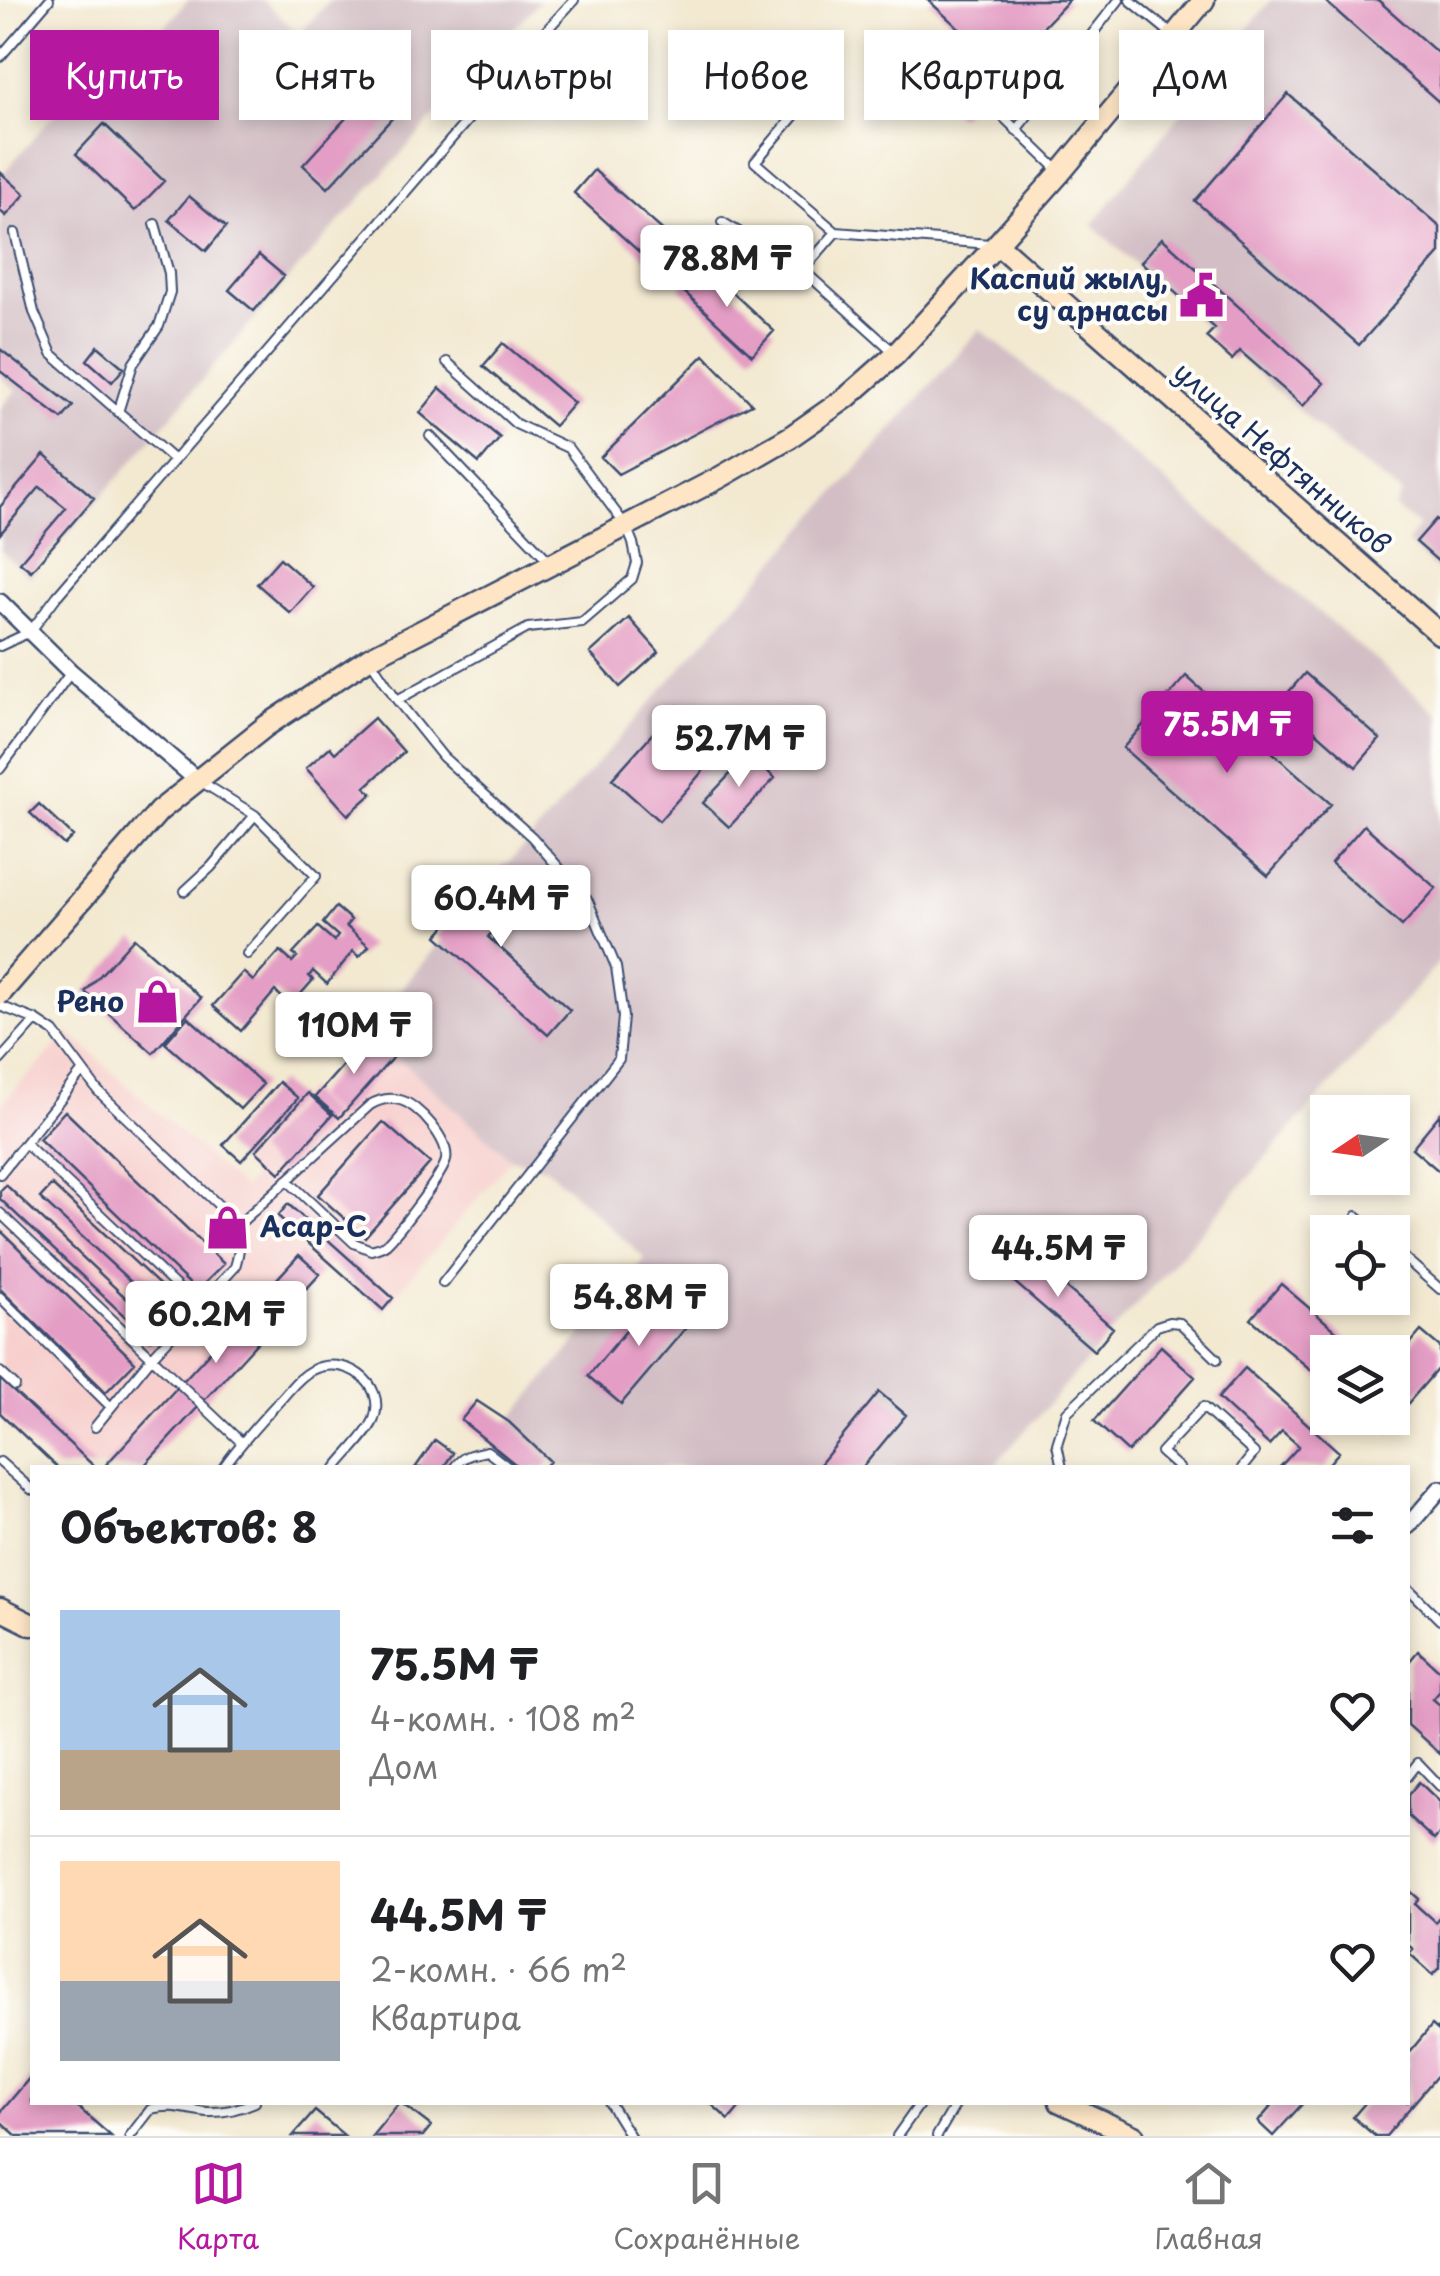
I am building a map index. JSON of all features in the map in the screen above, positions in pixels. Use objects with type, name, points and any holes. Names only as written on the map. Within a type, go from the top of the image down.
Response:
[{"type":"street","points":[[1179,30],[1204,0]]},
{"type":"street","points":[[0,994],[159,811],[266,726],[369,658],[719,478],[790,437],[846,398],[896,354],[1119,102]]},
{"type":"street","name":"улица Нефтянников","points":[[997,244],[1440,634]]},
{"type":"street","points":[[0,602],[71,672],[198,780]]},
{"type":"street","points":[[1410,1524],[1440,1489]]},
{"type":"street","points":[[0,1609],[30,1624]]},
{"type":"street","points":[[1067,2105],[1134,2136]]},
{"type":"lane","points":[[0,57],[50,0]]},
{"type":"lane","points":[[0,646],[30,632],[174,460],[574,0]]},
{"type":"lane","points":[[1016,130],[1118,0]]},
{"type":"lane","points":[[1130,0],[1167,30]]},
{"type":"lane","points":[[791,120],[755,162],[836,232],[997,244]]},
{"type":"lane","points":[[1006,120],[1060,172]]},
{"type":"lane","points":[[722,222],[803,270],[896,354]]},
{"type":"lane","points":[[118,412],[133,364],[160,326],[170,292],[169,272],[155,224]]},
{"type":"lane","points":[[803,270],[836,232]]},
{"type":"lane","points":[[16,233],[34,312],[52,354],[174,460]]},
{"type":"lane","points":[[397,700],[528,628],[582,622],[632,578],[637,564],[626,526],[568,448],[516,424],[447,362]]},
{"type":"lane","points":[[430,436],[552,564]]},
{"type":"lane","points":[[369,658],[443,757],[532,837],[588,901],[616,967],[623,1017],[619,1059],[443,1283]]},
{"type":"lane","points":[[0,769],[71,672]]},
{"type":"lane","points":[[198,780],[255,815],[316,876],[247,954]]},
{"type":"lane","points":[[184,892],[255,815]]},
{"type":"lane","points":[[0,1006],[36,1020],[54,1032],[98,1092],[219,1205],[240,1236],[235,1267],[152,1357],[95,1427]]},
{"type":"lane","points":[[0,1060],[36,1020]]},
{"type":"lane","points":[[0,1174],[82,1072]]},
{"type":"lane","points":[[236,1226],[370,1105],[386,1098],[410,1104],[443,1138],[446,1150],[440,1175],[387,1243],[372,1250],[354,1243],[287,1180]]},
{"type":"lane","points":[[25,1143],[198,1307]]},
{"type":"lane","points":[[0,1213],[241,1442]]},
{"type":"lane","points":[[1410,1263],[1440,1289]]},
{"type":"lane","points":[[0,1297],[111,1407]]},
{"type":"lane","points":[[1060,1465],[1057,1444],[1067,1412],[1157,1326],[1180,1323],[1216,1359]]},
{"type":"lane","points":[[225,1465],[241,1442],[299,1380],[313,1370],[330,1366],[364,1376],[376,1400],[374,1420],[338,1465]]},
{"type":"lane","points":[[0,1372],[14,1386]]},
{"type":"lane","points":[[1175,1465],[1161,1452],[1203,1407],[1254,1453],[1244,1465]]},
{"type":"lane","points":[[456,1465],[460,1458],[487,1451],[505,1465]]},
{"type":"lane","points":[[0,1462],[30,1488]]},
{"type":"lane","points":[[1410,1590],[1440,1620]]},
{"type":"lane","points":[[1410,1773],[1418,1763],[1440,1786]]},
{"type":"lane","points":[[130,2136],[151,2108],[168,2105],[211,2112],[236,2111],[249,2105]]},
{"type":"lane","points":[[611,2105],[630,2136]]},
{"type":"lane","points":[[896,2136],[919,2105]]},
{"type":"lane","points":[[937,2136],[956,2105]]},
{"type":"shaded area","points":[[188,0],[263,0],[294,30],[239,30],[239,120],[411,120],[411,30],[303,30],[330,0],[540,0],[513,30],[431,30],[432,120],[29,577],[0,550],[0,409],[16,390],[0,377],[0,177],[49,120],[219,120],[219,30],[162,30]]},
{"type":"shaded area","points":[[1271,0],[1440,0],[1440,573],[1407,543],[1419,526],[1394,508],[1402,494],[1344,451],[1092,225],[1176,120],[1264,120],[1264,30],[1247,30]]},
{"type":"shaded area","points":[[980,329],[1440,715],[1440,961],[1322,1095],[1310,1095],[1310,1108],[995,1465],[557,1465],[509,1422],[645,1259],[545,1167],[511,1159],[368,1031],[441,940],[437,936],[459,911],[463,913]]},
{"type":"shaded area","name":"Асар-С","points":[[368,1031],[511,1159],[383,1310],[331,1264],[146,1465],[51,1465],[0,1419],[0,1105],[69,1033],[243,1189],[253,1178],[241,1165],[307,1089],[314,1094]]},
{"type":"building","points":[[928,0],[1069,0],[1041,30],[961,30]]},
{"type":"building","points":[[1324,0],[1378,0],[1440,55],[1440,103]]},
{"type":"building","points":[[1288,94],[1440,227],[1440,253],[1359,345],[1195,201]]},
{"type":"building","points":[[344,120],[390,120],[328,188],[303,165]]},
{"type":"building","points":[[104,124],[164,181],[135,211],[76,154]]},
{"type":"building","points":[[594,170],[667,234],[646,258],[574,193]]},
{"type":"building","points":[[0,172],[25,194],[6,216],[0,211]]},
{"type":"building","points":[[189,196],[226,227],[206,251],[169,220]]},
{"type":"building","name":"Каспий жылу, су арнасы","points":[[1162,238],[1324,383],[1303,406],[1240,351],[1232,360],[1206,337],[1215,328],[1141,262]]},
{"type":"building","points":[[259,255],[284,276],[254,311],[229,290]]},
{"type":"building","points":[[702,264],[774,331],[752,355],[680,288]]},
{"type":"building","points":[[503,343],[574,403],[554,426],[483,366]]},
{"type":"building","points":[[98,346],[124,368],[112,382],[87,360]]},
{"type":"building","points":[[0,349],[73,406],[62,419],[0,371]]},
{"type":"building","points":[[704,355],[752,404],[618,474],[601,457]]},
{"type":"building","points":[[440,388],[500,438],[479,463],[420,413]]},
{"type":"building","points":[[44,455],[94,498],[31,571],[20,562],[66,508],[40,487],[0,534],[0,507]]},
{"type":"building","points":[[1436,519],[1440,522],[1440,563],[1416,542]]},
{"type":"building","points":[[280,558],[313,587],[290,613],[257,584]]},
{"type":"building","points":[[629,618],[659,652],[620,687],[590,653]]},
{"type":"building","points":[[1305,673],[1380,739],[1356,767],[1281,701]]},
{"type":"building","points":[[1186,676],[1331,804],[1268,876],[1123,748]]},
{"type":"building","points":[[677,706],[724,747],[659,821],[612,779]]},
{"type":"building","points":[[374,718],[404,752],[365,787],[372,794],[348,815],[306,768],[330,747],[335,753]]},
{"type":"building","points":[[749,754],[775,778],[729,827],[703,803]]},
{"type":"building","points":[[39,804],[73,836],[64,845],[30,813]]},
{"type":"building","points":[[1364,825],[1436,888],[1402,926],[1331,863]]},
{"type":"building","points":[[506,864],[532,887],[488,937],[570,1010],[548,1035],[437,936]]},
{"type":"building","points":[[336,907],[351,920],[346,926],[369,946],[359,957],[353,951],[327,984],[313,971],[309,976],[313,980],[291,1005],[275,991],[241,1031],[213,1006],[243,972],[253,981],[280,951],[292,962],[297,957],[293,954],[318,927],[334,941],[338,936],[323,923]]},
{"type":"building","points":[[134,938],[201,998],[153,1053],[85,992]]},
{"type":"building","points":[[188,1017],[263,1084],[240,1109],[165,1043]]},
{"type":"building","points":[[369,1036],[393,1057],[339,1118],[315,1097]]},
{"type":"building","points":[[279,1082],[298,1098],[241,1161],[223,1145]]},
{"type":"building","points":[[308,1093],[332,1115],[280,1173],[256,1151]]},
{"type":"building","points":[[65,1111],[224,1264],[197,1291],[39,1139]]},
{"type":"building","points":[[1440,1114],[1440,1172],[1412,1148]]},
{"type":"building","points":[[383,1122],[430,1163],[365,1237],[318,1195]]},
{"type":"building","points":[[6,1185],[160,1330],[150,1340],[0,1199],[0,1191]]},
{"type":"building","points":[[52,1185],[166,1291],[155,1304],[40,1198]]},
{"type":"building","points":[[288,1204],[393,1298],[383,1310],[278,1216]]},
{"type":"building","points":[[0,1230],[135,1362],[106,1392],[0,1289]]},
{"type":"building","points":[[1023,1250],[1113,1328],[1094,1351],[1004,1273]]},
{"type":"building","points":[[299,1255],[320,1274],[145,1465],[106,1465]]},
{"type":"building","points":[[1281,1284],[1310,1309],[1310,1315],[1318,1315],[1341,1335],[1310,1335],[1310,1369],[1251,1319]]},
{"type":"building","points":[[657,1294],[690,1323],[621,1404],[588,1376]]},
{"type":"building","points":[[1421,1331],[1440,1347],[1440,1366],[1410,1401],[1410,1344]]},
{"type":"building","points":[[1161,1346],[1195,1377],[1128,1452],[1094,1421]]},
{"type":"building","points":[[1245,1368],[1310,1426],[1310,1435],[1320,1435],[1339,1452],[1328,1465],[1282,1465],[1299,1446],[1282,1431],[1269,1445],[1218,1398]]},
{"type":"building","points":[[0,1379],[93,1465],[55,1465],[0,1413]]},
{"type":"building","points":[[879,1392],[906,1415],[864,1465],[819,1465]]},
{"type":"building","points":[[477,1401],[509,1422],[550,1461],[547,1465],[516,1465],[461,1420]]},
{"type":"building","points":[[435,1440],[453,1453],[445,1465],[417,1465]]},
{"type":"building","points":[[1418,1651],[1440,1671],[1440,1691],[1433,1699],[1440,1705],[1440,1754],[1410,1727],[1410,1661]]},
{"type":"building","points":[[1419,1782],[1440,1802],[1440,1833],[1434,1840],[1410,1818],[1410,1793]]},
{"type":"building","points":[[1410,1891],[1419,1899],[1415,1904],[1435,1922],[1440,1916],[1440,1968],[1433,1975],[1410,1954]]},
{"type":"building","points":[[1432,2025],[1440,2032],[1440,2072],[1386,2136],[1375,2136],[1353,2117],[1363,2105],[1410,2105],[1410,2052]]},
{"type":"building","points":[[30,2077],[30,2105],[75,2105],[111,2136],[17,2136],[0,2121],[0,2113]]},
{"type":"building","points":[[398,2105],[404,2105],[431,2126],[423,2136],[372,2136]]},
{"type":"building","points":[[712,2105],[742,2105],[729,2120]]},
{"type":"building","points":[[1272,2105],[1301,2105],[1273,2136],[1258,2122]]},
{"type":"building","points":[[315,2111],[345,2136],[293,2136]]},
{"type":"place","name":"Каспий жылу, су арнасы","points":[[1201,295]]},
{"type":"place","name":"Рено","points":[[157,1002]]},
{"type":"place","name":"Асар-С","points":[[227,1227]]}]
